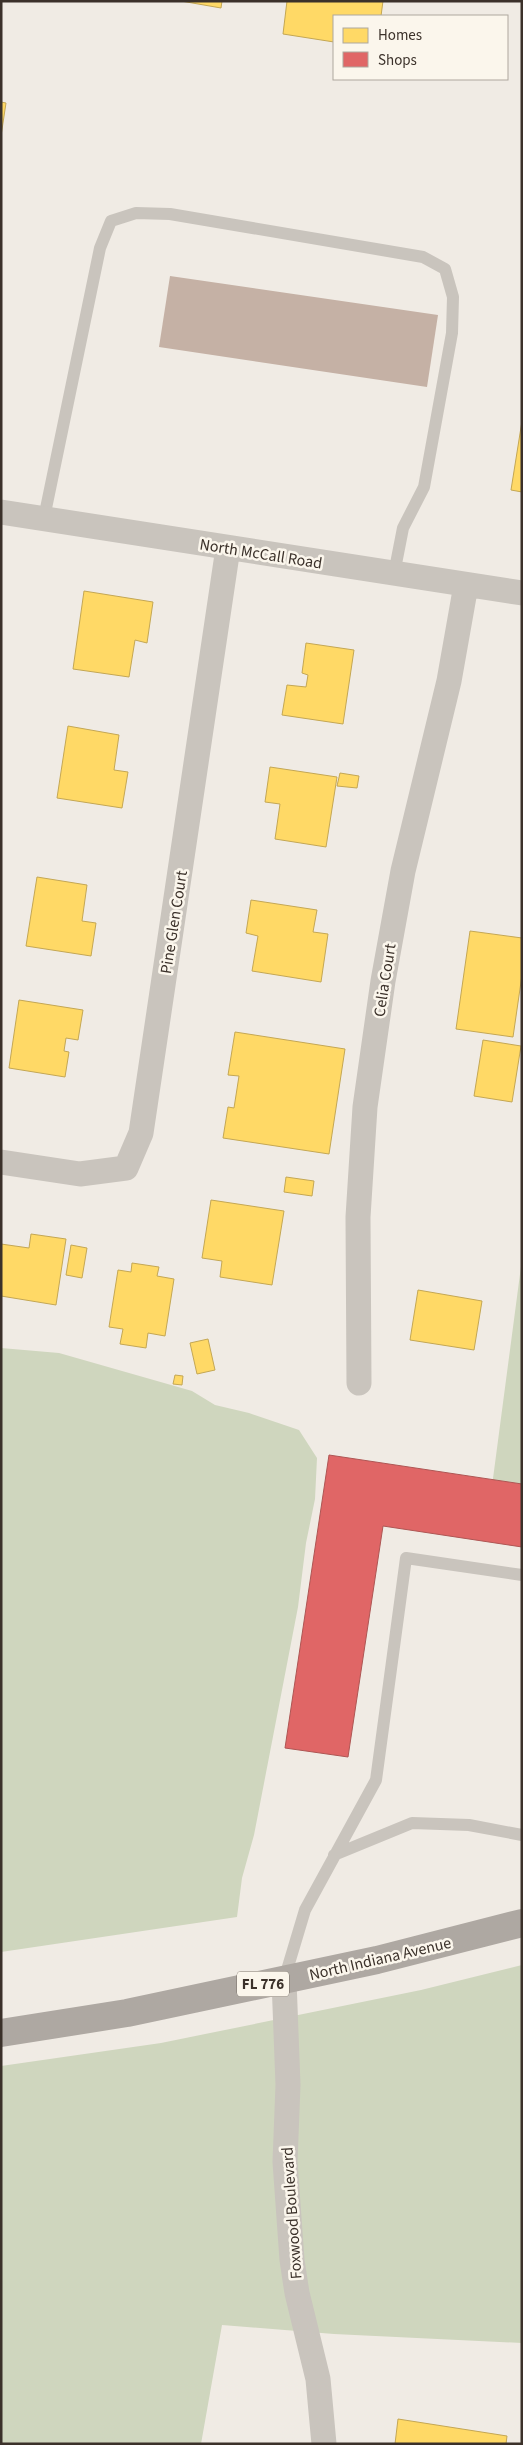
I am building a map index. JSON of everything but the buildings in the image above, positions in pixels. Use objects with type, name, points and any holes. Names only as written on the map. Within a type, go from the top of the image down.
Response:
[{"type":"main road","name":"North Indiana Avenue","points":[[1,2033],[127,2013],[284,1980],[377,1960],[522,1923]]},
{"type":"street","name":"North McCall Road","points":[[1,512],[522,593]]},
{"type":"street","name":"Pine Glen Court","points":[[1,1162],[80,1174],[126,1168],[141,1133],[228,548]]},
{"type":"street","name":"Celia Court","points":[[359,1384],[358,1216],[365,1107],[383,981],[403,871],[449,681],[466,585]]},
{"type":"street","name":"Foxwood Boulevard","points":[[284,1980],[288,2085],[285,2162],[292,2260],[297,2292],[318,2379],[324,2444]]},
{"type":"lane","points":[[44,518],[103,241],[111,221],[136,213],[170,214],[422,257],[445,269],[453,297],[452,333],[424,487],[404,528],[394,574]]},
{"type":"lane","points":[[284,1980],[306,1910],[376,1780],[406,1558],[522,1575]]},
{"type":"lane","points":[[334,1855],[412,1823],[469,1825],[522,1835]]},
{"type":"green space","points":[[522,1259],[522,1489],[492,1486]]},
{"type":"green space","points":[[1,1348],[59,1353],[192,1391],[215,1405],[249,1413],[299,1430],[317,1458],[315,1499],[306,1543],[298,1607],[254,1835],[242,1878],[237,1917],[1,1952]]},
{"type":"green space","points":[[522,1965],[522,2343],[334,2334],[222,2325],[201,2444],[1,2444],[1,2066],[161,2043],[421,1990]]}]
